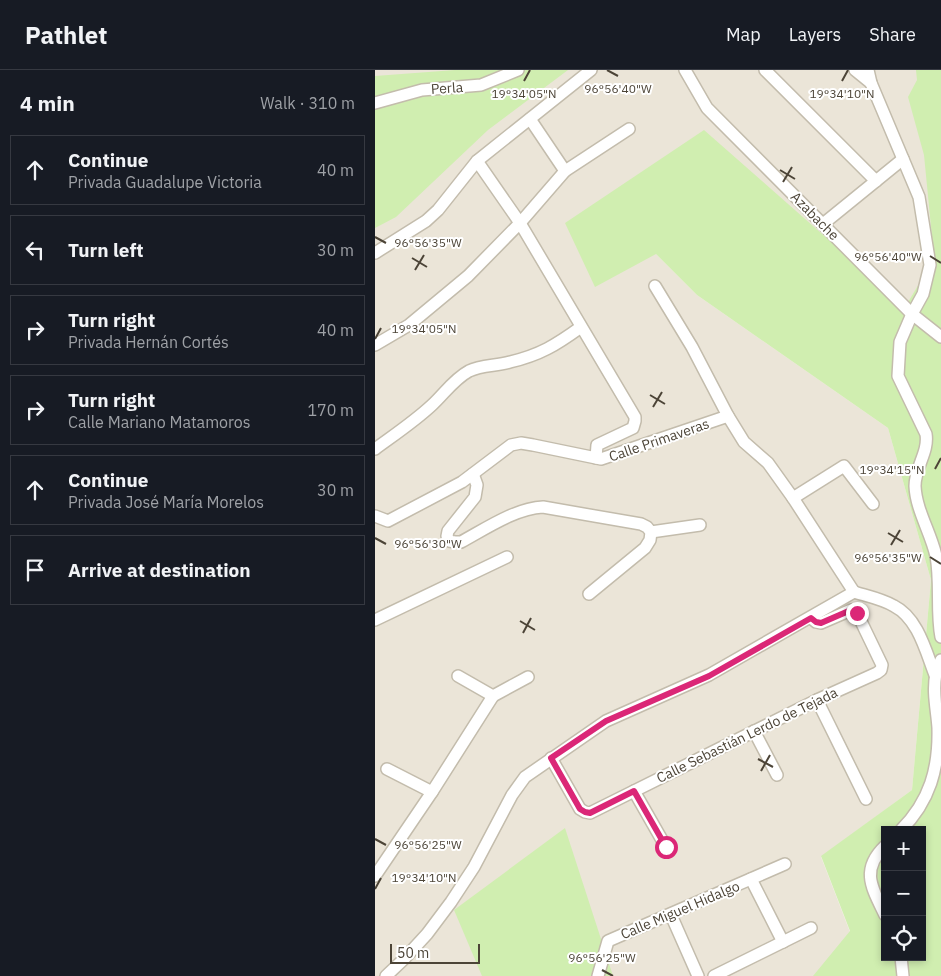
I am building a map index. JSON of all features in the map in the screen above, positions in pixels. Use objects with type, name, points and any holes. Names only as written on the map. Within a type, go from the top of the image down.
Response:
[{"type":"street","name":"Perla","points":[[375,103],[422,90],[481,85],[518,70]]},
{"type":"street","points":[[375,252],[426,221],[438,210],[477,161],[591,70]]},
{"type":"street","name":"Azabache","points":[[685,70],[707,108],[912,314],[941,337]]},
{"type":"street","points":[[765,70],[876,181]]},
{"type":"street","points":[[855,70],[871,83]]},
{"type":"street","points":[[868,70],[871,83],[919,197],[930,265],[923,294],[900,342],[898,376],[926,434],[927,443],[915,483],[916,494],[936,557],[939,577],[939,626],[941,637]]},
{"type":"street","points":[[530,119],[565,171]]},
{"type":"street","points":[[375,345],[409,325],[468,276],[520,222],[565,171],[629,130]]},
{"type":"street","points":[[823,224],[903,159]]},
{"type":"street","points":[[477,161],[520,222],[635,417],[633,428],[597,445],[595,458]]},
{"type":"street","points":[[655,286],[692,347],[728,416],[744,442],[768,464],[793,498],[854,592],[889,604],[906,615],[914,625],[923,644],[935,675],[938,728],[937,762],[930,788],[921,806],[904,826]]},
{"type":"street","points":[[375,449],[419,417],[459,378],[468,372],[478,368],[534,356],[553,347],[581,327]]},
{"type":"street","name":"Calle Primaveras","points":[[375,516],[388,521],[473,474],[511,445],[521,444],[601,459],[728,416]]},
{"type":"street","points":[[793,498],[844,466],[873,504]]},
{"type":"street","points":[[473,474],[477,491],[448,531],[449,541],[461,542],[520,511],[532,507],[543,507],[641,524],[647,527],[651,532],[650,540],[645,548],[589,594]]},
{"type":"street","points":[[651,532],[700,525]]},
{"type":"street","points":[[375,620],[507,557]]},
{"type":"street","points":[[386,976],[427,934],[451,902],[474,867],[518,785],[525,777],[606,721],[709,676],[854,592]]},
{"type":"street","name":"Calle Sebastián Lerdo de Tejada","points":[[551,758],[580,809],[590,813],[881,670],[882,666],[857,613],[851,610],[821,623],[811,618]]},
{"type":"street","points":[[935,675],[941,660]]},
{"type":"street","points":[[458,676],[493,696]]},
{"type":"street","points":[[375,876],[493,696],[527,677]]},
{"type":"street","points":[[817,700],[866,799]]},
{"type":"street","points":[[754,731],[777,776]]},
{"type":"street","points":[[387,769],[431,792]]},
{"type":"street","points":[[634,791],[666,847]]},
{"type":"street","points":[[881,851],[874,860],[870,870],[870,879],[881,905]]},
{"type":"street","name":"Calle Miguel Hidalgo","points":[[598,976],[608,941],[785,864]]},
{"type":"street","points":[[751,880],[783,942]]},
{"type":"street","points":[[671,915],[698,976]]},
{"type":"street","points":[[714,976],[811,928]]},
{"type":"street","points":[[901,961],[903,976]]},
{"type":"shaded area","points":[[375,70],[922,70],[941,217],[941,248],[905,307],[656,254],[697,295],[888,428],[931,580],[912,790],[821,857],[867,976],[375,976]]},
{"type":"green space","points":[[455,70],[568,70],[488,130],[396,217],[375,228],[375,76]]},
{"type":"green space","points":[[916,70],[941,70],[941,976],[813,976],[850,931],[821,856],[912,790],[931,580],[888,428],[697,295],[656,254],[595,287],[565,223],[704,130],[905,307],[929,267],[932,237],[924,155],[908,97],[917,80]]},
{"type":"green space","points":[[565,828],[613,976],[482,976],[454,910]]},
{"type":"route","points":[[666,847],[634,791],[590,813],[585,812],[580,809],[551,758],[606,721],[709,676],[811,618],[821,623],[851,610],[857,613]]}]
